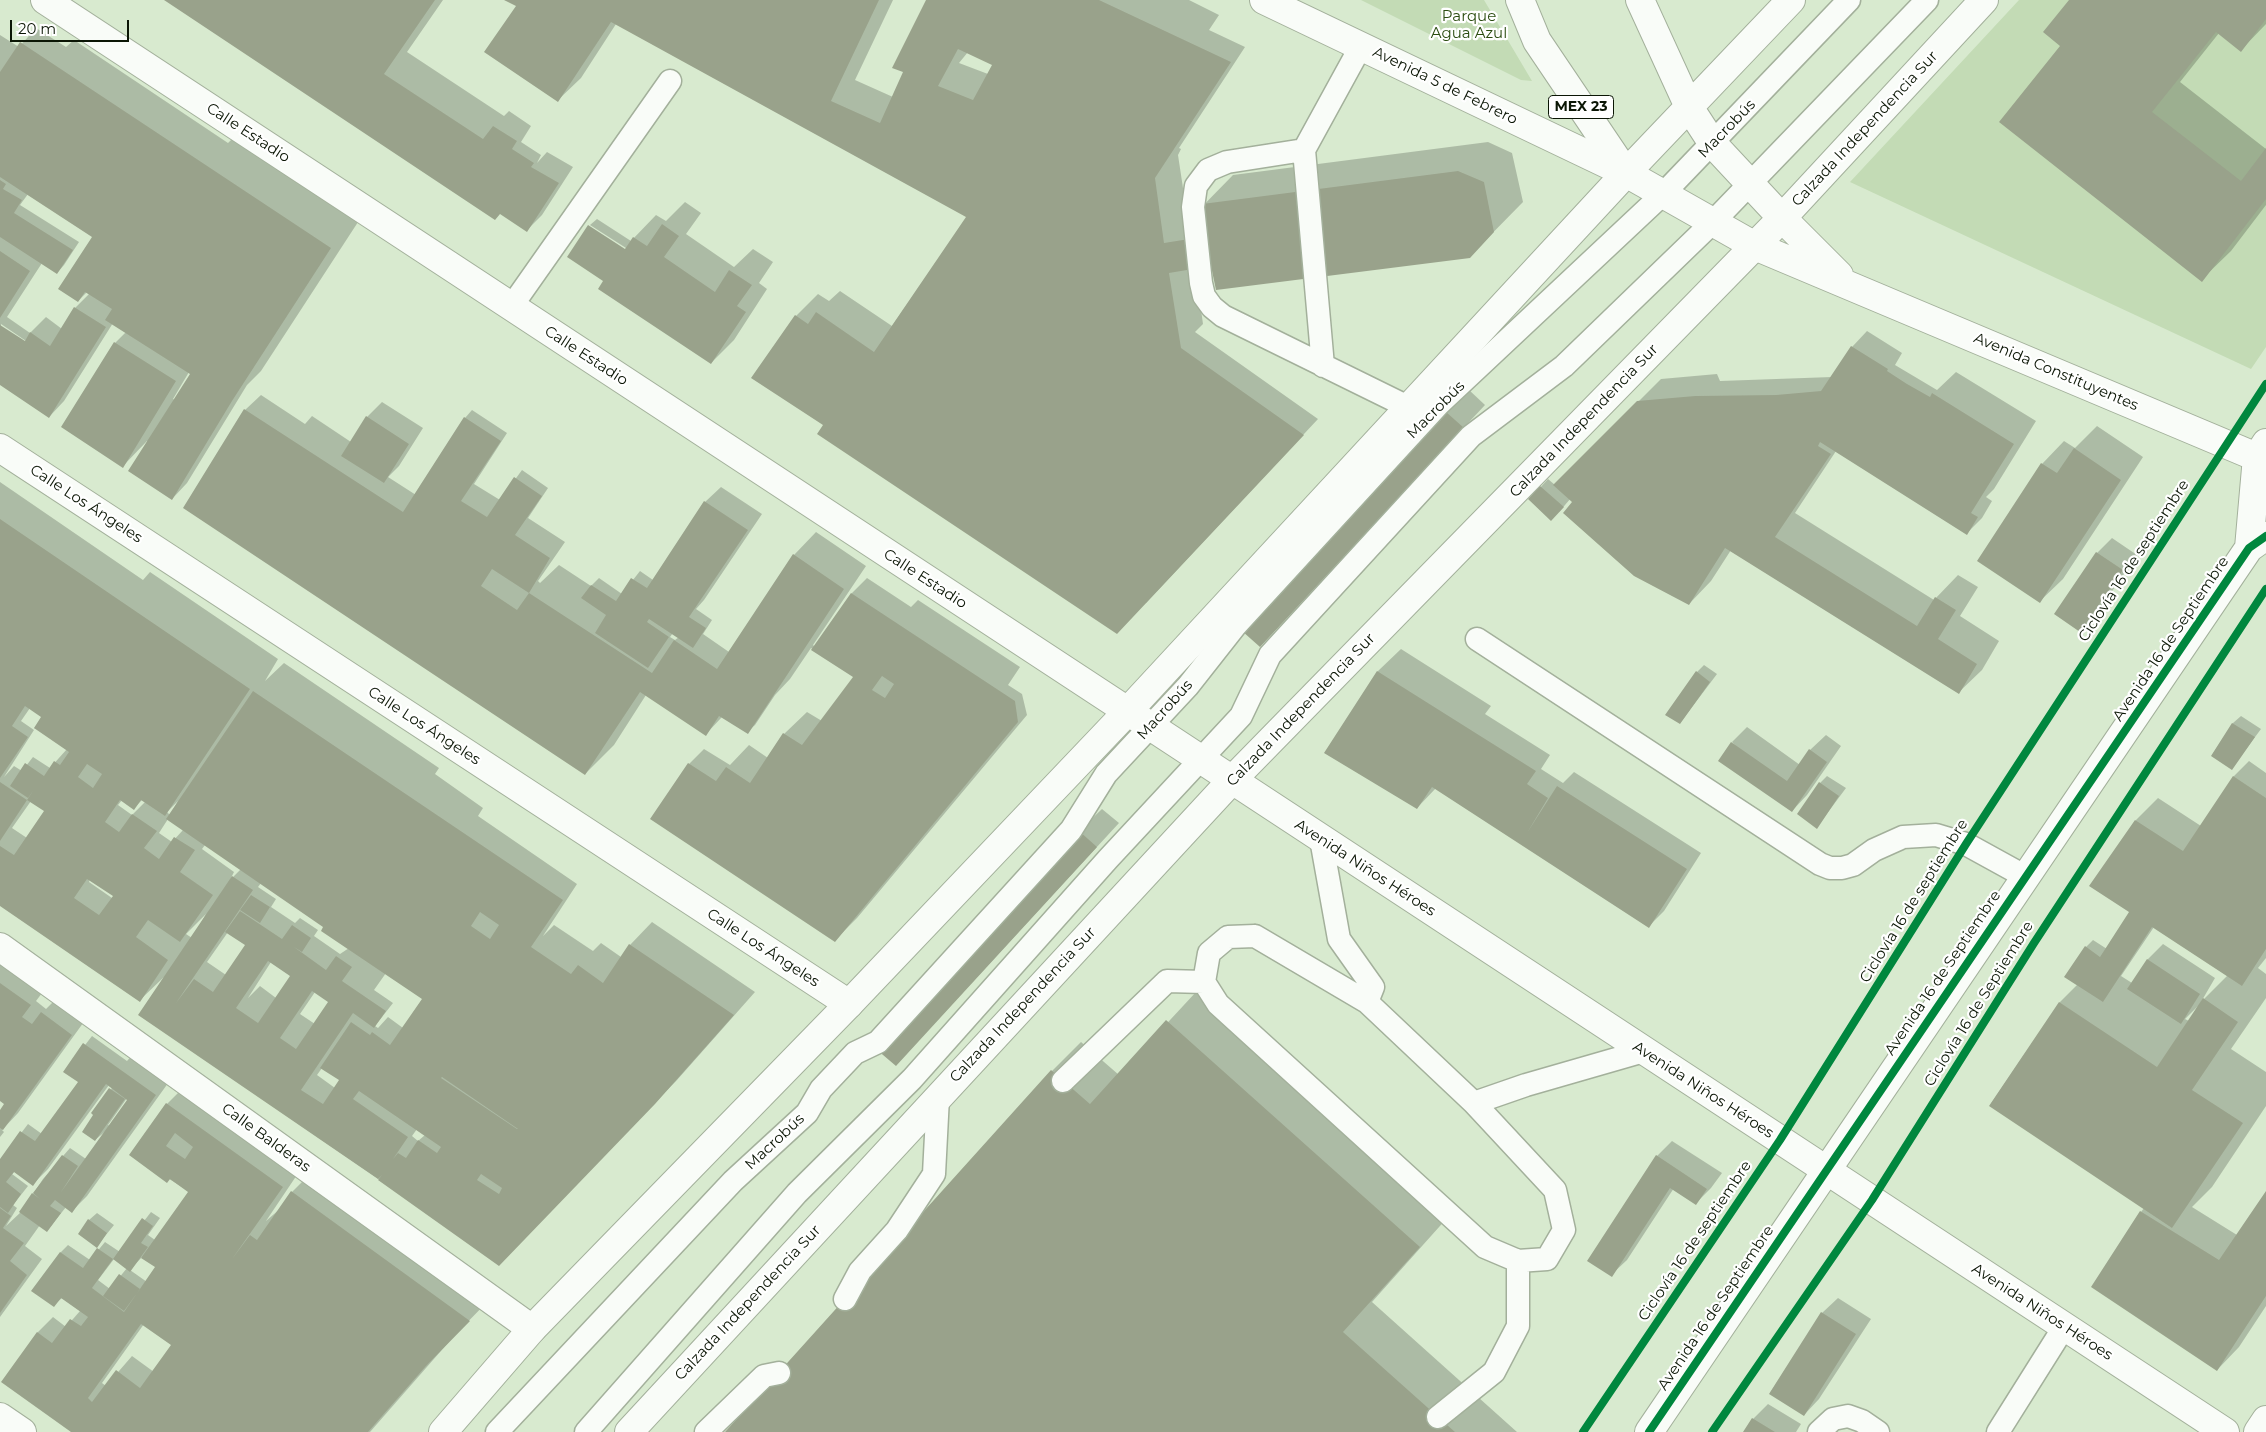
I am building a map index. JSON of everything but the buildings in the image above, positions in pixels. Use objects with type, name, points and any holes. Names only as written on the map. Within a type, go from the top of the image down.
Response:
[{"type":"main road","name":"Calle Estadio","points":[[45,0],[1200,759]]},
{"type":"main road","name":"Avenida 5 de Febrero","points":[[1264,0],[1626,173]]},
{"type":"main road","name":"MEX 23","points":[[1520,0],[1537,41],[1626,173],[1755,246]]},
{"type":"main road","name":"Avenida Constituyentes","points":[[1640,0],[1689,107],[1713,144],[1782,218],[1847,283]]},
{"type":"main road","points":[[443,1432],[532,1328],[849,1004],[1127,712],[1626,173],[1791,0]]},
{"type":"main road","name":"Calzada Independencia Sur","points":[[629,1432],[1232,780],[1782,218],[1984,0]]},
{"type":"main road","name":"Avenida Constituyentes","points":[[1755,246],[2263,453]]},
{"type":"main road","name":"Calle Los Ángeles","points":[[0,448],[849,1004]]},
{"type":"main road","name":"Avenida 16 de Septiembre","points":[[1649,1432],[1825,1170],[2258,542],[2263,453]]},
{"type":"main road","name":"Avenida Niños Héroes","points":[[1200,759],[2225,1432]]},
{"type":"main road","name":"Calle Balderas","points":[[0,947],[532,1328]]},
{"type":"main road","points":[[0,1417],[22,1432]]},
{"type":"main road","points":[[2258,1432],[2266,1420]]},
{"type":"lane","name":"Macrobús","points":[[497,1432],[733,1181],[807,1113],[821,1088],[856,1053],[878,1042],[1071,830],[1106,774],[1188,686],[1236,625],[1438,405],[1663,194],[1850,0]]},
{"type":"lane","points":[[586,1432],[797,1193],[912,1079],[1108,859],[1241,716],[1270,655],[1471,436],[1564,366],[1712,223],[1927,0]]},
{"type":"lane","points":[[1323,366],[1304,150],[1362,46]]},
{"type":"lane","points":[[510,307],[670,81]]},
{"type":"lane","points":[[1304,150],[1228,162],[1208,170],[1196,186],[1193,207],[1204,296],[1212,307],[1223,316],[1408,407]]},
{"type":"lane","points":[[1478,639],[1825,866],[1842,868],[1853,865],[1874,850],[1903,836],[1936,835],[1966,844],[2026,877]]},
{"type":"lane","points":[[1321,838],[1340,940],[1372,987],[1367,1002]]},
{"type":"lane","points":[[1228,936],[1254,936],[1367,1002],[1474,1103],[1555,1190],[1564,1230],[1547,1259],[1518,1261],[1485,1247],[1218,1004],[1204,982],[1209,953],[1228,936]]},
{"type":"lane","points":[[1064,1081],[1167,981],[1204,982]]},
{"type":"lane","points":[[1474,1103],[1526,1085],[1644,1051]]},
{"type":"lane","points":[[845,1299],[860,1272],[897,1230],[934,1174],[938,1096]]},
{"type":"lane","points":[[1438,1417],[1494,1372],[1518,1326],[1518,1261]]},
{"type":"lane","points":[[1998,1432],[2064,1327]]},
{"type":"lane","points":[[706,1432],[764,1376],[779,1372]]},
{"type":"lane","points":[[1819,1432],[1833,1419],[1848,1416],[1862,1421],[1878,1432]]},
{"type":"green space","name":"Parque Agua Azul","points":[[1361,0],[1484,0],[1532,81],[1521,80]]},
{"type":"green space","points":[[2019,0],[2266,0],[2266,347],[2251,369],[1850,182]]},
{"type":"cycle path","name":"Ciclovía 16 de septiembre","points":[[1583,1432],[1780,1140],[1966,844],[2266,384]]},
{"type":"cycle path","points":[[1649,1432],[2249,548],[2266,536]]},
{"type":"cycle path","name":"Ciclovía 16 de Septiembre","points":[[1712,1432],[1872,1200],[2034,943],[2266,589]]}]
